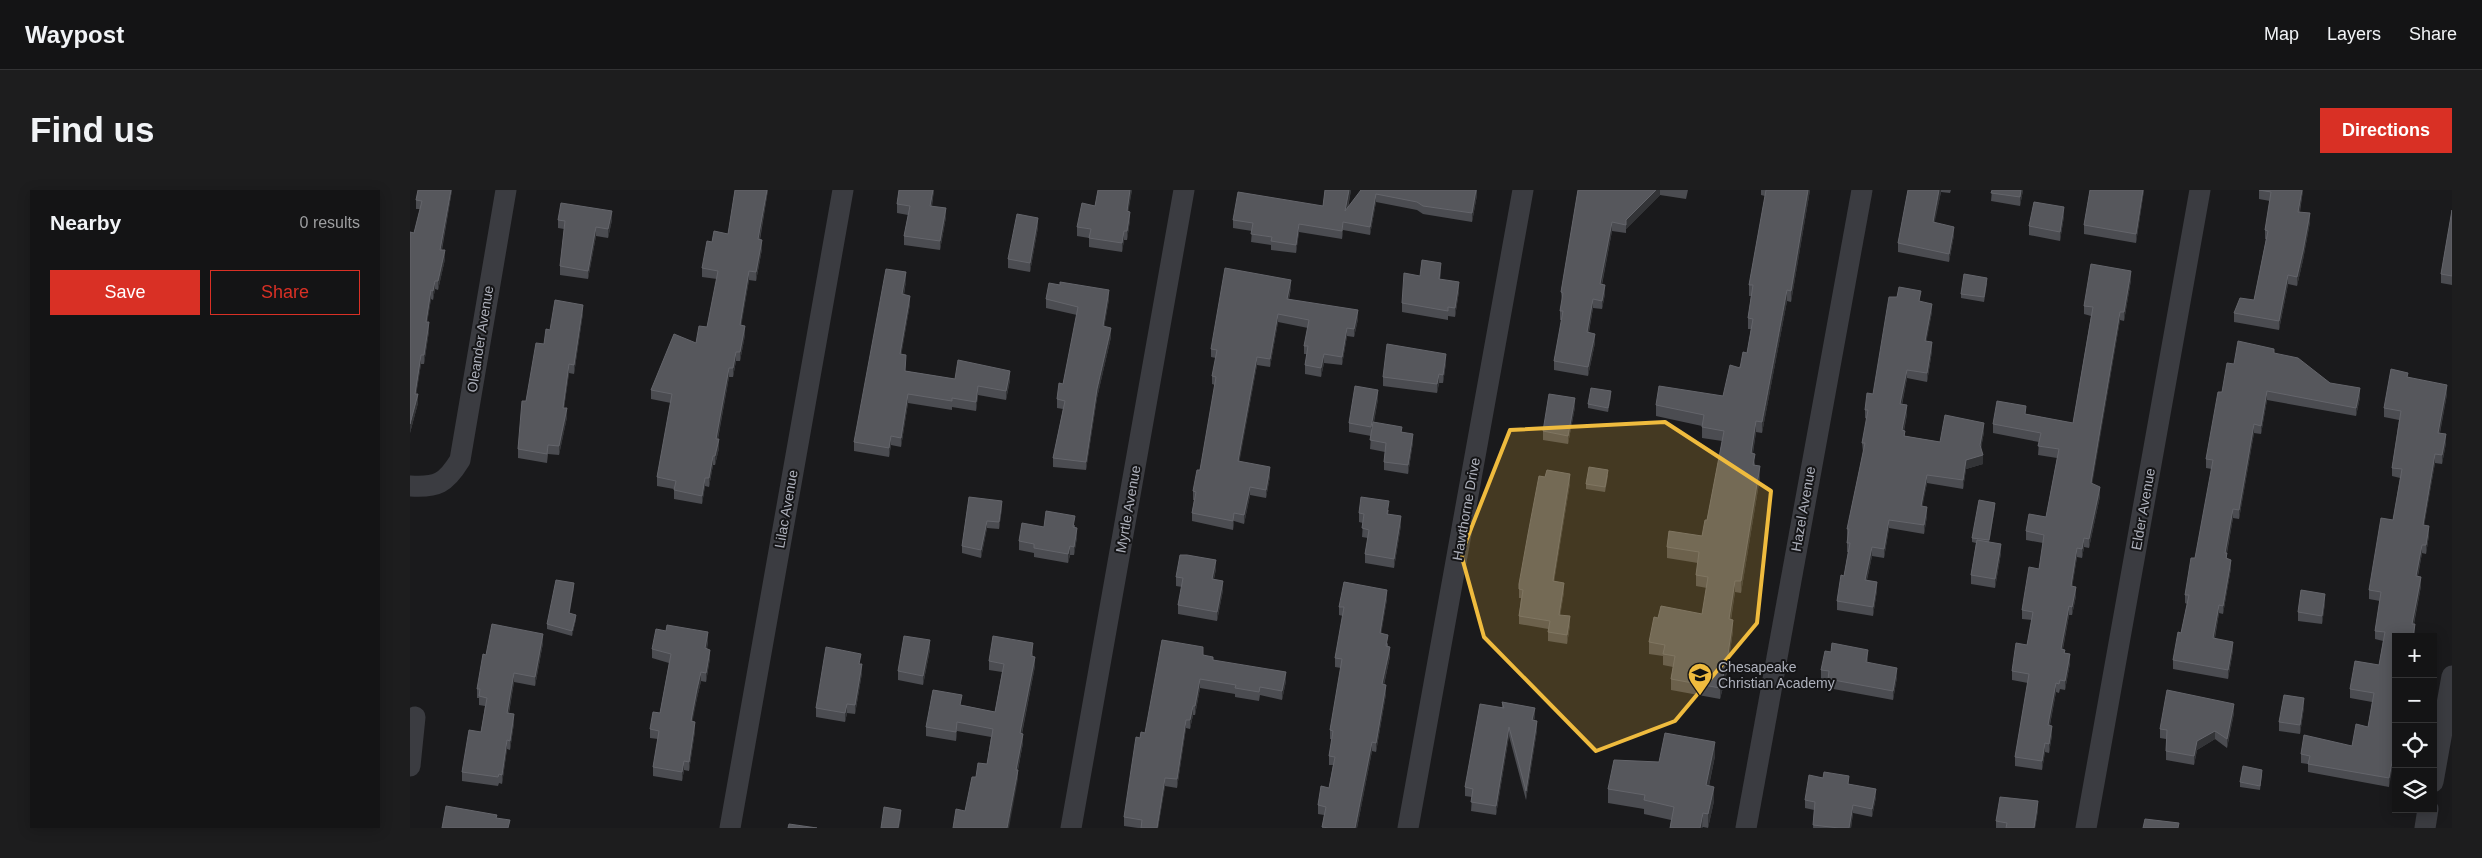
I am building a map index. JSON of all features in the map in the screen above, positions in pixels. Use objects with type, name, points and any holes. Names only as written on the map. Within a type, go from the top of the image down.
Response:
[{"type":"street","name":"Oleander Avenue","points":[[410,486],[431,486],[443,482],[451,475],[460,460],[506,190]]},
{"type":"street","name":"Lilac Avenue","points":[[730,828],[843,190]]},
{"type":"street","name":"Myrtle Avenue","points":[[1071,828],[1184,190]]},
{"type":"street","name":"Hawthorne Drive","points":[[1408,828],[1523,190]]},
{"type":"street","name":"Hazel Avenue","points":[[1746,828],[1862,190]]},
{"type":"street","name":"Elder Avenue","points":[[2086,828],[2200,190]]},
{"type":"street","points":[[2436,768],[2452,676]]},
{"type":"street","points":[[410,766],[415,717]]},
{"type":"street","points":[[2425,828],[2427,813]]},
{"type":"highlighted area","points":[[1665,422],[1771,491],[1757,623],[1675,721],[1596,751],[1484,637],[1461,554],[1510,430]]},
{"type":"building","points":[[418,190],[451,190],[440,250],[445,250],[438,281],[435,281],[433,291],[431,290],[426,322],[429,322],[424,355],[421,355],[415,394],[418,394],[410,424],[410,232],[414,233],[422,201],[416,200]]},
{"type":"building","points":[[735,190],[767,190],[758,239],[762,240],[756,272],[749,271],[740,325],[745,326],[740,352],[736,352],[733,368],[729,368],[716,439],[719,439],[715,456],[713,456],[709,478],[705,478],[702,496],[674,490],[676,481],[657,477],[672,394],[651,390],[674,334],[696,343],[699,326],[707,327],[718,271],[702,268],[707,241],[712,242],[714,231],[728,234]]},
{"type":"building","points":[[899,190],[933,190],[930,206],[946,208],[940,241],[904,236],[910,206],[897,204]]},
{"type":"building","points":[[1098,190],[1130,190],[1127,211],[1130,212],[1127,231],[1124,231],[1122,243],[1089,238],[1091,229],[1077,227],[1082,203],[1095,206]]},
{"type":"building","points":[[1325,190],[1349,190],[1345,211],[1361,190],[1476,190],[1472,213],[1423,206],[1417,202],[1376,194],[1370,227],[1343,222],[1342,231],[1299,224],[1296,245],[1271,241],[1272,237],[1251,234],[1253,223],[1233,220],[1238,192],[1323,206]]},
{"type":"building","points":[[1578,190],[1656,190],[1626,220],[1626,225],[1612,222],[1600,284],[1605,285],[1602,301],[1593,299],[1587,332],[1595,334],[1588,367],[1554,361],[1563,311],[1560,311],[1563,293],[1561,292]]},
{"type":"building","points":[[1766,190],[1808,190],[1791,291],[1787,290],[1762,422],[1756,421],[1751,453],[1755,454],[1753,465],[1760,466],[1741,581],[1735,581],[1729,619],[1733,620],[1727,661],[1720,688],[1671,679],[1675,656],[1663,654],[1665,645],[1649,642],[1654,617],[1658,618],[1661,606],[1702,614],[1708,577],[1696,575],[1699,552],[1667,547],[1669,531],[1702,536],[1705,520],[1707,520],[1724,431],[1702,427],[1704,415],[1656,405],[1659,386],[1723,396],[1730,365],[1740,368],[1743,352],[1747,353],[1753,319],[1748,318],[1753,285],[1749,285]]},
{"type":"building","points":[[1908,190],[1939,190],[1933,222],[1954,227],[1949,254],[1898,243]]},
{"type":"building","points":[[1992,190],[2021,190],[2020,197],[1991,193]]},
{"type":"building","points":[[2090,190],[2143,190],[2136,234],[2084,225]]},
{"type":"building","points":[[2259,190],[2302,190],[2298,212],[2310,213],[2297,277],[2288,275],[2279,321],[2234,313],[2240,298],[2254,300],[2268,231],[2265,230],[2271,192]]},
{"type":"building","points":[[2034,202],[2064,207],[2060,232],[2029,226]]},
{"type":"building","points":[[561,203],[612,211],[608,229],[596,227],[588,271],[560,266],[565,221],[558,220]]},
{"type":"building","points":[[2452,210],[2452,276],[2441,274]]},
{"type":"building","points":[[1017,214],[1038,218],[1030,263],[1008,259]]},
{"type":"building","points":[[1422,260],[1441,263],[1439,279],[1459,282],[1455,308],[1448,307],[1448,311],[1402,303],[1404,273],[1420,276]]},
{"type":"building","points":[[2091,264],[2131,271],[2124,312],[2120,312],[2091,483],[2100,487],[2089,539],[2084,538],[2082,549],[2077,548],[2071,586],[2076,587],[2072,607],[2069,606],[2061,649],[2065,650],[2064,653],[2070,654],[2065,681],[2060,680],[2059,684],[2056,683],[2048,725],[2052,726],[2049,744],[2045,743],[2042,761],[2015,757],[2029,674],[2012,671],[2016,643],[2027,645],[2033,612],[2022,610],[2029,567],[2039,569],[2044,535],[2026,531],[2029,514],[2046,517],[2059,449],[2038,446],[2041,433],[1993,424],[1997,401],[2026,406],[2025,414],[2073,423],[2093,307],[2084,306]]},
{"type":"building","points":[[1225,268],[1291,280],[1287,299],[1358,310],[1354,329],[1347,328],[1342,357],[1324,354],[1321,368],[1305,365],[1308,346],[1304,346],[1309,320],[1278,314],[1270,359],[1257,357],[1238,461],[1270,467],[1266,490],[1250,487],[1244,515],[1234,513],[1233,521],[1192,513],[1196,492],[1193,491],[1197,470],[1200,470],[1216,377],[1212,376],[1217,350],[1211,349]]},
{"type":"building","points":[[886,269],[906,272],[902,294],[910,296],[900,354],[906,355],[905,371],[955,379],[958,360],[1010,371],[1006,391],[978,386],[976,402],[952,398],[952,401],[908,394],[901,438],[891,436],[889,448],[854,442]]},
{"type":"building","points":[[1964,274],[1987,278],[1984,297],[1961,294]]},
{"type":"building","points":[[1060,282],[1109,290],[1103,326],[1111,328],[1097,389],[1086,462],[1053,458],[1065,401],[1057,399],[1059,383],[1063,384],[1078,307],[1046,299],[1049,283],[1060,285]]},
{"type":"building","points":[[1899,287],[1921,291],[1919,301],[1932,304],[1925,341],[1932,342],[1927,373],[1907,370],[1900,404],[1907,405],[1902,430],[1905,431],[1904,436],[1940,442],[1945,415],[1984,423],[1980,445],[1983,455],[1966,460],[1963,480],[1927,475],[1921,506],[1927,507],[1924,525],[1889,520],[1884,549],[1872,547],[1865,580],[1877,582],[1873,607],[1837,601],[1841,575],[1844,576],[1850,543],[1847,543],[1849,529],[1847,529],[1865,443],[1862,443],[1868,410],[1865,410],[1867,393],[1873,394],[1889,297],[1897,297]]},
{"type":"building","points":[[555,300],[583,305],[574,365],[569,364],[563,408],[567,408],[559,446],[548,445],[547,454],[518,449],[522,401],[526,401],[536,343],[544,344],[546,329],[550,330]]},
{"type":"building","points":[[2238,341],[2274,349],[2274,353],[2298,358],[2330,383],[2360,388],[2356,408],[2267,391],[2261,426],[2254,424],[2239,510],[2233,509],[2225,553],[2227,553],[2226,558],[2231,560],[2223,606],[2219,605],[2213,638],[2233,642],[2228,670],[2173,660],[2178,632],[2181,633],[2189,595],[2185,595],[2191,558],[2195,558],[2213,460],[2206,459],[2218,392],[2222,392],[2227,363],[2234,364]]},
{"type":"building","points":[[1387,344],[1446,354],[1443,375],[1439,374],[1437,384],[1383,377]]},
{"type":"building","points":[[2391,369],[2408,373],[2407,377],[2447,385],[2438,433],[2446,434],[2442,455],[2435,454],[2423,525],[2429,526],[2426,545],[2422,545],[2416,576],[2421,577],[2412,624],[2415,624],[2414,633],[2392,633],[2392,762],[2389,778],[2308,764],[2310,756],[2301,754],[2304,735],[2352,746],[2356,724],[2368,727],[2374,693],[2350,689],[2355,661],[2379,665],[2385,632],[2375,631],[2381,592],[2369,590],[2381,518],[2393,520],[2402,469],[2392,468],[2401,411],[2384,408]]},
{"type":"building","points":[[1355,386],[1378,390],[1371,427],[1349,423]]},
{"type":"building","points":[[1591,388],[1611,391],[1608,408],[1588,404]]},
{"type":"building","points":[[1549,394],[1575,398],[1568,436],[1543,431]]},
{"type":"building","points":[[1373,422],[1402,427],[1401,432],[1413,434],[1408,465],[1384,462],[1386,443],[1370,440]]},
{"type":"building","points":[[1589,467],[1608,470],[1605,487],[1586,484]]},
{"type":"building","points":[[1547,470],[1570,474],[1553,581],[1564,583],[1559,615],[1570,616],[1567,635],[1548,632],[1550,621],[1519,616],[1523,590],[1519,589],[1519,584],[1539,476],[1545,477]]},
{"type":"building","points":[[969,497],[1002,501],[999,522],[987,521],[981,550],[962,546]]},
{"type":"building","points":[[1361,497],[1389,501],[1387,514],[1401,516],[1394,559],[1365,554],[1369,530],[1362,528],[1364,514],[1359,513]]},
{"type":"building","points":[[1979,500],[1995,503],[1989,540],[1972,538]]},
{"type":"building","points":[[1046,511],[1075,516],[1073,527],[1077,528],[1074,547],[1070,546],[1068,554],[1034,548],[1034,544],[1019,541],[1022,523],[1044,527]]},
{"type":"building","points":[[1977,540],[2001,544],[1995,579],[1971,575]]},
{"type":"building","points":[[1180,555],[1216,560],[1212,579],[1223,581],[1217,612],[1178,605],[1183,578],[1176,577]]},
{"type":"building","points":[[556,580],[574,583],[569,613],[576,615],[572,631],[547,624]]},
{"type":"building","points":[[1344,582],[1387,590],[1380,633],[1388,635],[1386,646],[1390,647],[1382,684],[1386,685],[1376,743],[1372,742],[1355,828],[1329,828],[1322,827],[1326,807],[1318,805],[1321,786],[1329,788],[1335,757],[1329,756],[1333,731],[1330,730],[1342,659],[1335,658],[1344,607],[1339,607]]},
{"type":"building","points":[[2301,590],[2325,594],[2322,616],[2298,612]]},
{"type":"building","points":[[492,624],[543,634],[535,677],[514,673],[507,713],[514,714],[510,741],[507,740],[502,775],[499,774],[498,777],[462,772],[469,730],[481,732],[487,698],[479,696],[480,689],[477,689],[483,654],[486,655]]},
{"type":"building","points":[[667,625],[708,632],[705,648],[710,650],[706,673],[701,672],[691,721],[695,722],[689,762],[684,761],[682,772],[653,767],[659,731],[650,729],[653,712],[660,713],[671,654],[652,649],[656,629],[666,631]]},
{"type":"building","points":[[904,636],[930,640],[923,676],[898,671]]},
{"type":"building","points":[[993,636],[1033,643],[1031,656],[1035,657],[1020,733],[1023,734],[1007,828],[953,828],[956,809],[965,811],[972,777],[976,777],[978,763],[987,764],[993,729],[957,722],[956,732],[926,727],[933,690],[962,695],[960,705],[995,712],[1004,664],[989,661]]},
{"type":"building","points":[[1162,640],[1203,647],[1203,655],[1213,657],[1213,660],[1286,672],[1282,691],[1260,687],[1259,692],[1235,688],[1236,685],[1200,679],[1195,706],[1193,706],[1190,720],[1186,720],[1177,779],[1165,778],[1157,828],[1141,828],[1142,820],[1124,817],[1136,737],[1140,738],[1141,732],[1145,733]]},
{"type":"building","points":[[1832,643],[1868,650],[1866,662],[1897,668],[1893,691],[1828,679],[1829,671],[1821,670],[1825,651],[1831,652]]},
{"type":"building","points":[[826,647],[861,654],[859,664],[862,664],[855,705],[847,704],[845,713],[816,708]]},
{"type":"building","points":[[2167,690],[2234,704],[2227,739],[2215,731],[2197,741],[2194,756],[2166,751],[2167,730],[2160,729]]},
{"type":"building","points":[[2284,695],[2304,698],[2300,725],[2279,722]]},
{"type":"building","points":[[1502,702],[1535,708],[1532,720],[1537,721],[1526,791],[1509,727],[1496,806],[1471,802],[1473,789],[1465,787],[1480,704],[1504,708]]},
{"type":"building","points":[[1665,733],[1715,742],[1706,785],[1714,787],[1708,814],[1703,813],[1700,828],[1670,828],[1674,807],[1644,800],[1645,795],[1608,789],[1614,760],[1659,762]]},
{"type":"building","points":[[2243,766],[2262,770],[2260,786],[2240,782]]},
{"type":"building","points":[[1824,772],[1849,776],[1848,784],[1876,789],[1872,809],[1853,805],[1849,828],[1813,825],[1815,802],[1805,800],[1809,775],[1823,778]]},
{"type":"building","points":[[2000,797],[2038,801],[2034,828],[2006,828],[2007,823],[1996,821]]},
{"type":"building","points":[[446,806],[497,815],[496,818],[510,820],[508,828],[442,828]]},
{"type":"building","points":[[884,807],[901,810],[898,828],[881,828]]},
{"type":"building","points":[[2145,819],[2179,823],[2178,828],[2143,828]]},
{"type":"building","points":[[789,824],[817,828],[788,828]]},
{"type":"place","name":"Chesapeake Christian Academy","points":[[1700,696]]}]
